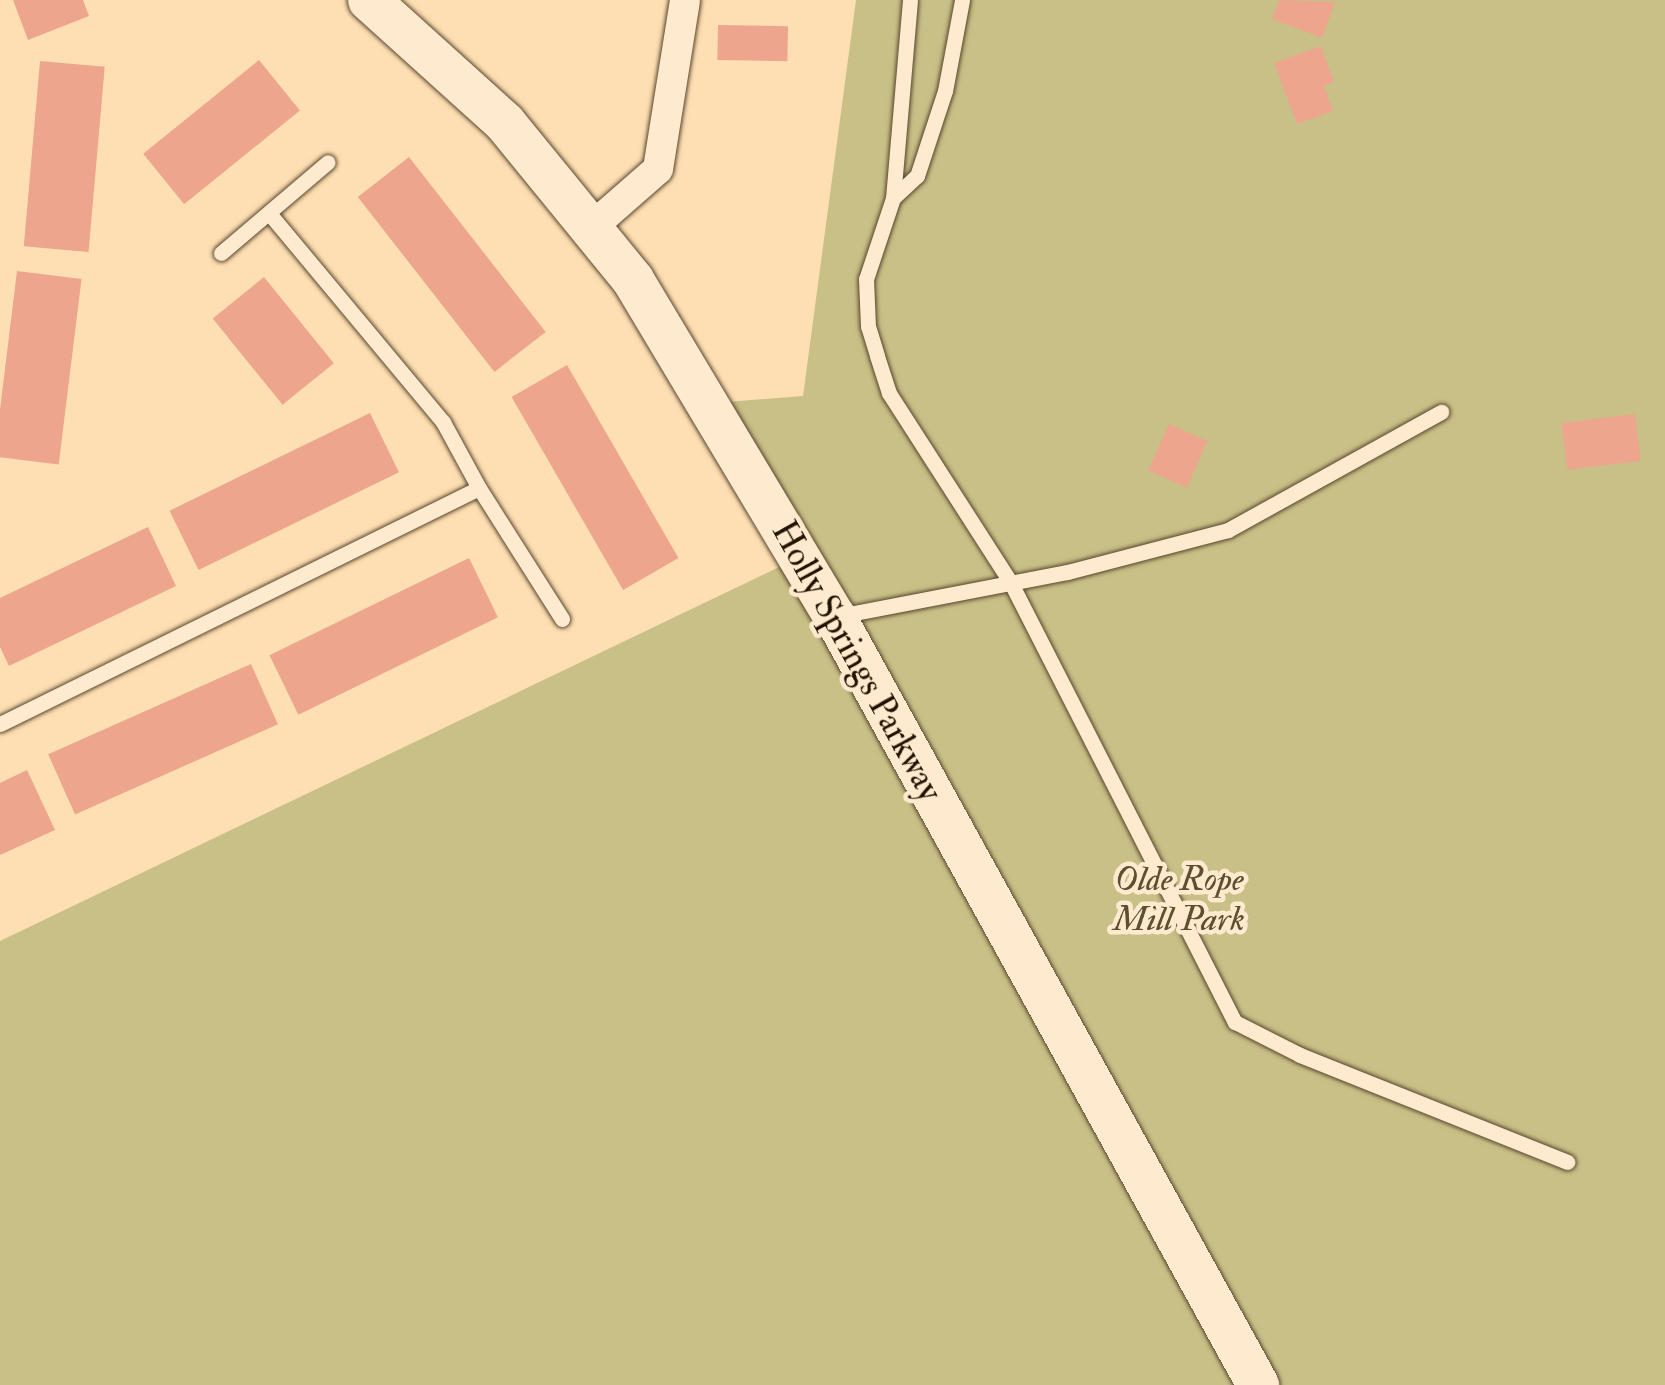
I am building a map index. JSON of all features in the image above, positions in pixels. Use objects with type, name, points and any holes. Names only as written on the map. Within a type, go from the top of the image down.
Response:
[{"type":"main road","name":"Holly Springs Parkway","points":[[382,4],[505,122],[594,226],[835,616],[1258,1385]]},
{"type":"street","points":[[594,226],[658,169],[686,0]]},
{"type":"lane","points":[[910,0],[893,198],[866,278],[868,326],[877,356],[889,393],[1011,583],[1235,1022],[1300,1055],[1568,1162]]},
{"type":"lane","points":[[893,198],[917,176],[945,90],[962,0]]},
{"type":"lane","points":[[221,253],[328,162]]},
{"type":"lane","points":[[270,214],[443,422],[479,488],[562,619]]},
{"type":"lane","points":[[835,616],[1011,583],[1228,530],[1442,412]]},
{"type":"lane","points":[[0,724],[479,488]]},
{"type":"green space","name":"Olde Rope Mill Park","points":[[856,0],[1665,0],[1665,1385],[0,1385],[0,941],[779,567],[787,513],[726,402],[803,396]]},
{"type":"building","points":[[13,0],[83,0],[89,16],[28,40]]},
{"type":"building","points":[[1279,0],[1335,2],[1322,38],[1272,19]]},
{"type":"building","points":[[718,25],[788,26],[787,61],[717,60]]},
{"type":"building","points":[[1321,46],[1334,82],[1324,86],[1333,111],[1297,124],[1274,63]]},
{"type":"building","points":[[259,60],[300,111],[184,204],[143,154]]},
{"type":"building","points":[[40,61],[105,67],[89,252],[24,246]]},
{"type":"building","points":[[409,157],[546,332],[494,372],[358,197]]},
{"type":"building","points":[[17,271],[82,279],[59,465],[0,457],[0,409]]},
{"type":"building","points":[[264,277],[334,363],[283,405],[213,319]]},
{"type":"building","points":[[567,365],[678,558],[623,590],[512,397]]},
{"type":"building","points":[[370,413],[399,472],[199,570],[170,511]]},
{"type":"building","points":[[1635,414],[1641,461],[1567,470],[1562,423]]},
{"type":"building","points":[[1169,424],[1207,441],[1187,488],[1148,471]]},
{"type":"building","points":[[148,527],[176,586],[9,666],[0,647],[0,598]]},
{"type":"building","points":[[469,558],[498,617],[298,715],[269,655]]},
{"type":"building","points":[[251,664],[278,724],[75,815],[48,754]]},
{"type":"building","points":[[27,770],[55,830],[0,855],[0,783]]}]
